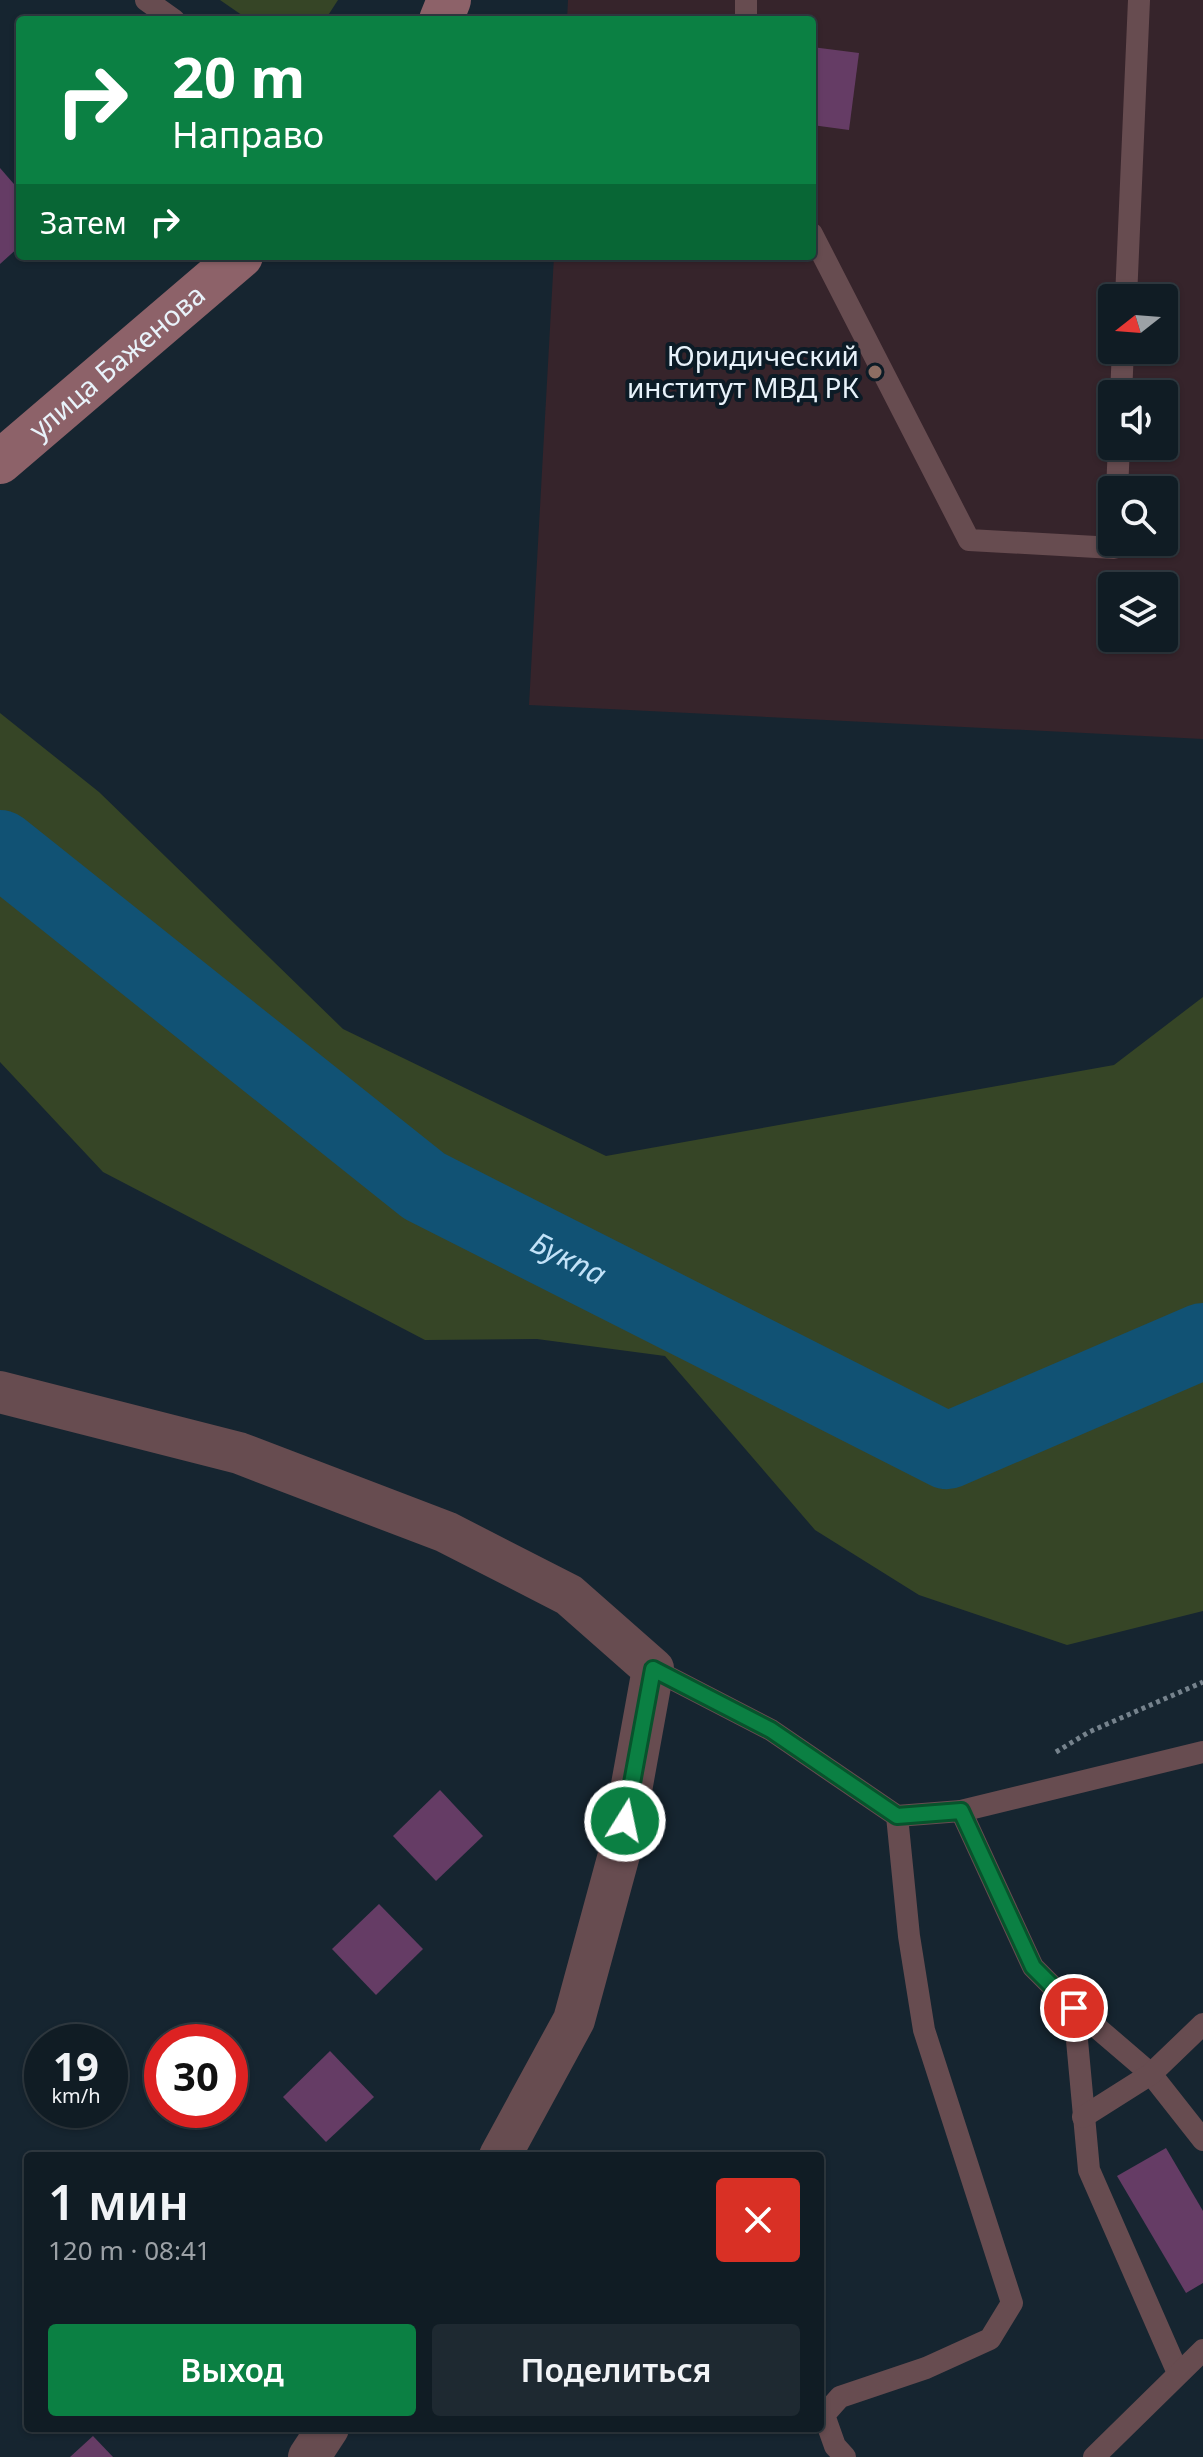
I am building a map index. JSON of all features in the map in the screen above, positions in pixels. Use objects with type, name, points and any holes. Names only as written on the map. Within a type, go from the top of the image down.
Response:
[{"type":"main road","name":"улица Баженова","points":[[0,462],[237,260]]},
{"type":"street","points":[[0,1392],[239,1453],[446,1532],[569,1595],[653,1669],[620,1851],[574,2020],[502,2152]]},
{"type":"street","points":[[309,2457],[325,2432]]},
{"type":"lane","points":[[146,0],[168,16]]},
{"type":"lane","points":[[1127,284],[1139,0]]},
{"type":"lane","points":[[816,242],[969,540],[1098,547]]},
{"type":"lane","points":[[653,1669],[771,1730],[897,1816],[961,1811],[1203,1752]]},
{"type":"lane","points":[[961,1811],[1033,1967],[1074,2008],[1151,2074],[1203,2140]]},
{"type":"lane","points":[[845,2457],[835,2446],[824,2415],[840,2397],[926,2368],[990,2339],[1012,2303],[924,2030],[909,1936],[897,1816]]},
{"type":"lane","points":[[1074,2008],[1089,2170],[1178,2373]]},
{"type":"lane","points":[[1083,2117],[1151,2074],[1203,2024]]},
{"type":"lane","points":[[1094,2457],[1203,2350]]},
{"type":"path","points":[[1050,1756],[1089,1732],[1203,1682]]},
{"type":"shaded area","name":"Юридический институт МВД РК","points":[[568,0],[1203,0],[1203,739],[529,705],[554,260],[816,260],[816,16],[567,16]]},
{"type":"green space","points":[[220,0],[338,0],[328,16],[243,16]]},
{"type":"green space","points":[[0,713],[99,792],[343,1029],[606,1156],[1114,1065],[1203,997],[1203,1611],[1067,1645],[919,1595],[815,1530],[665,1356],[537,1339],[425,1340],[103,1172],[0,1062]]},
{"type":"building","points":[[816,48],[859,53],[849,130],[816,126]]},
{"type":"building","points":[[0,168],[16,186],[16,250],[0,264]]},
{"type":"building","points":[[440,1790],[483,1836],[436,1881],[393,1836]]},
{"type":"building","points":[[379,1904],[423,1949],[376,1995],[332,1949]]},
{"type":"building","points":[[330,2051],[374,2097],[326,2142],[283,2097]]},
{"type":"building","points":[[1166,2148],[1203,2211],[1203,2283],[1186,2293],[1117,2176]]},
{"type":"building","points":[[93,2436],[113,2457],[70,2457]]},
{"type":"waterway","name":"Букпа","points":[[0,848],[424,1186],[947,1451],[1203,1341]]},
{"type":"place","name":"Юридический институт МВД РК","points":[[875,372]]},
{"type":"route","points":[[625,1821],[653,1669],[771,1730],[897,1816],[961,1811],[1033,1967],[1074,2008]]}]
